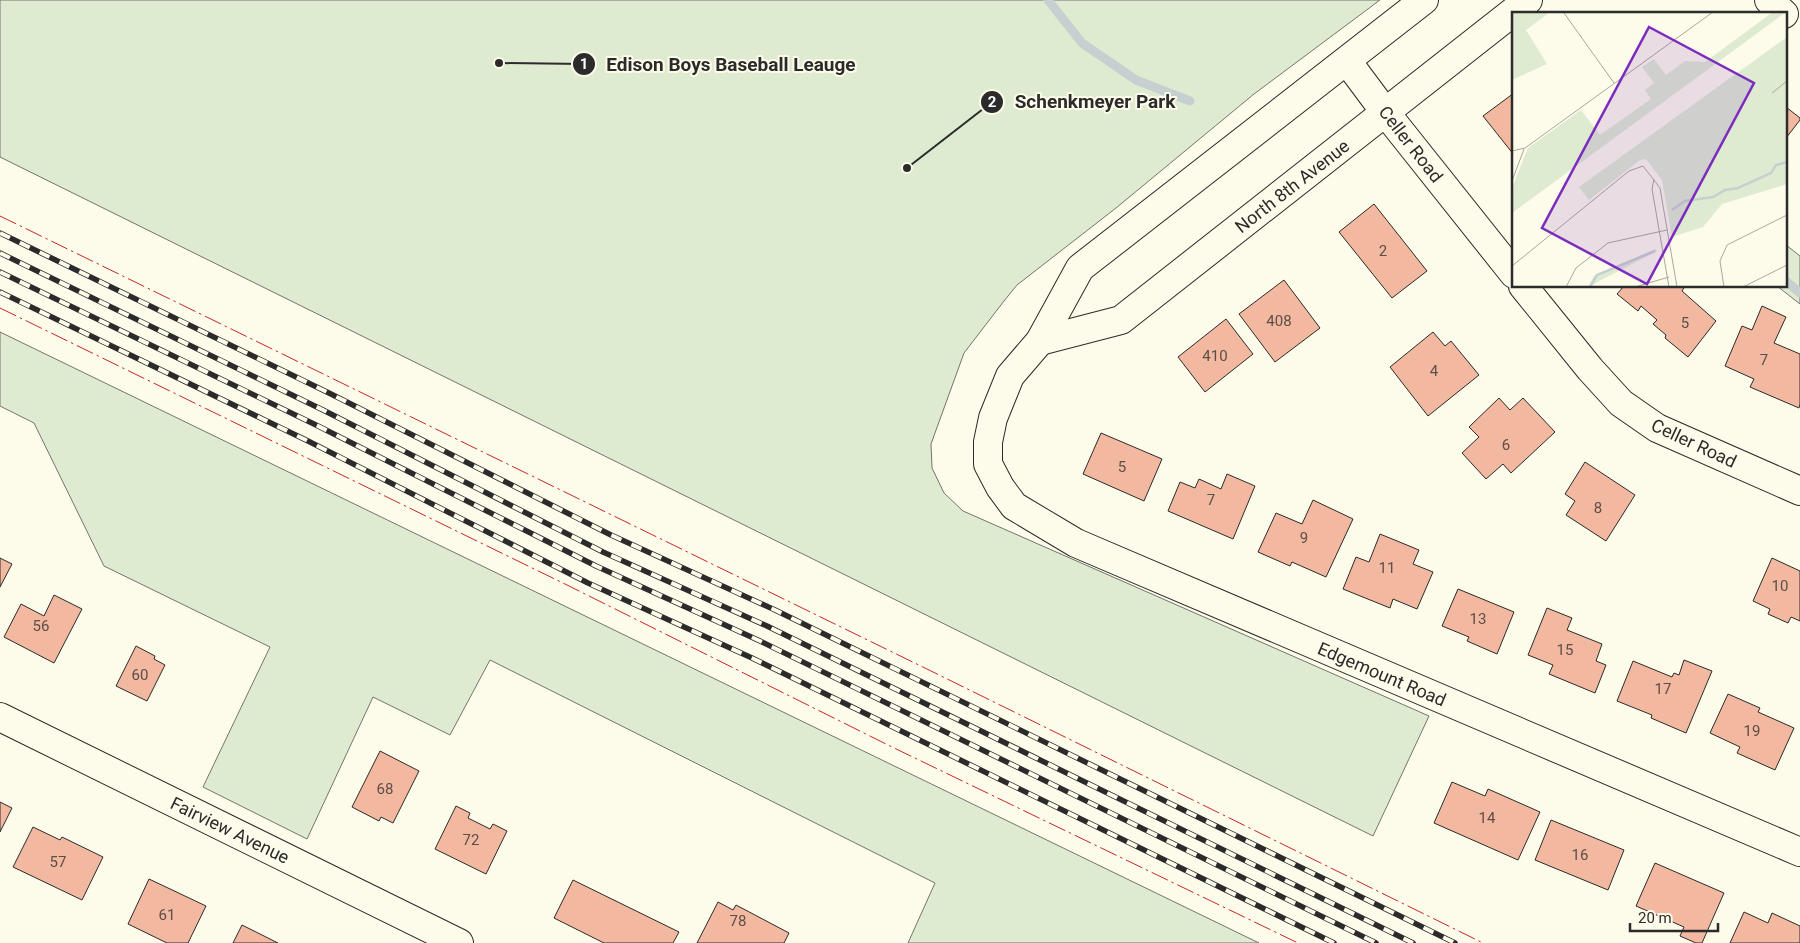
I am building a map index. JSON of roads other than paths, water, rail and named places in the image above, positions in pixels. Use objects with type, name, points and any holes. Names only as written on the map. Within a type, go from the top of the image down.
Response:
[{"type":"street","points":[[1040,341],[1080,268],[1424,0]]},
{"type":"street","name":"North 8th Avenue","points":[[1513,12],[1528,0]]},
{"type":"street","points":[[1769,0],[1782,12]]},
{"type":"street","name":"North 8th Avenue","points":[[1040,341],[1122,320],[1512,13]]},
{"type":"street","points":[[1788,18],[1800,28]]},
{"type":"street","name":"Celler Road","points":[[1347,60],[1385,112],[1512,271]]},
{"type":"street","name":"Celler Road","points":[[1526,288],[1590,370],[1621,404],[1658,428],[1800,491]]},
{"type":"street","name":"Edgemount Road","points":[[1040,341],[1010,376],[993,418],[988,442],[988,464],[1000,488],[1014,506],[1076,543],[1800,852]]},
{"type":"street","name":"Fairview Avenue","points":[[0,717],[460,943]]},
{"type":"waterway","points":[[1048,0],[1082,43],[1136,80],[1190,101]]},
{"type":"waterway","points":[[1788,283],[1800,293]]},
{"type":"railway","points":[[0,233],[331,394],[611,535],[775,610],[1455,943]]},
{"type":"railway","points":[[0,253],[323,410],[603,552],[767,626],[1413,943]]},
{"type":"railway","points":[[0,272],[316,425],[596,566],[760,641],[1376,943]]},
{"type":"railway","points":[[0,292],[308,441],[588,583],[752,658],[1334,943]]},
{"type":"place","name":"Edison Boys Baseball Leauge","points":[[499,63]]},
{"type":"place","name":"Schenkmeyer Park","points":[[907,168]]}]
